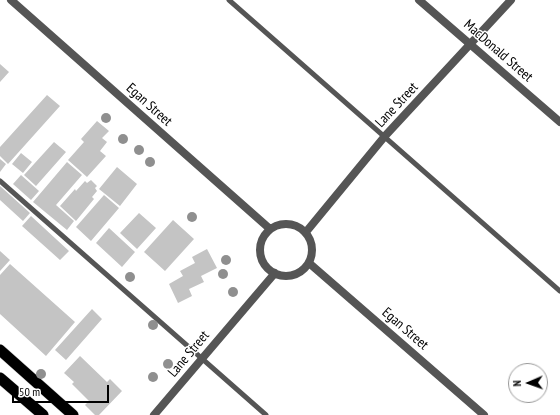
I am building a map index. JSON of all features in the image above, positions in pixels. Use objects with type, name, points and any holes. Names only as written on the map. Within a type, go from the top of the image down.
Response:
[{"type":"highway","points":[[0,350],[73,415]]},
{"type":"highway","points":[[0,378],[43,415]]},
{"type":"street","name":"Egan Street","points":[[11,0],[270,229]]},
{"type":"street","name":"MacDonald Street","points":[[419,0],[560,122]]},
{"type":"street","name":"Lane Street","points":[[306,232],[385,136],[471,45],[511,0]]},
{"type":"street","points":[[289,224],[298,226],[306,232],[312,245],[311,258],[309,263],[300,272],[290,276],[281,276],[267,268],[261,256],[261,243],[266,233],[270,229],[277,225],[289,224]]},
{"type":"street","name":"Egan Street","points":[[309,263],[484,415]]},
{"type":"street","name":"Lane Street","points":[[154,415],[274,273]]},
{"type":"lane","points":[[229,0],[560,291]]},
{"type":"lane","points":[[0,181],[266,415]]},
{"type":"building","points":[[0,64],[9,72],[0,82]]},
{"type":"building","points":[[47,95],[60,106],[8,164],[0,156],[0,147]]},
{"type":"building","points":[[97,121],[109,131],[102,138],[107,142],[100,151],[106,156],[87,177],[68,160],[84,142],[81,139]]},
{"type":"building","points":[[54,142],[66,152],[36,186],[24,175]]},
{"type":"building","points":[[21,153],[32,162],[23,173],[12,164]]},
{"type":"building","points":[[0,159],[6,164],[0,172]]},
{"type":"building","points":[[67,162],[82,175],[56,205],[74,221],[67,230],[33,202]]},
{"type":"building","points":[[117,167],[137,184],[120,206],[99,189]]},
{"type":"building","points":[[21,175],[39,191],[31,200],[13,184]]},
{"type":"building","points":[[91,180],[97,186],[95,188],[97,191],[92,197],[94,199],[76,221],[60,206],[75,189],[76,191],[85,181],[87,183]]},
{"type":"building","points":[[0,186],[30,213],[23,221],[0,200]]},
{"type":"building","points":[[104,195],[119,208],[91,241],[76,227]]},
{"type":"building","points":[[139,213],[156,228],[137,249],[120,233]]},
{"type":"building","points":[[31,216],[69,251],[60,260],[22,226]]},
{"type":"building","points":[[173,220],[194,239],[165,271],[144,252]]},
{"type":"building","points":[[109,228],[135,252],[122,267],[96,243]]},
{"type":"building","points":[[207,249],[217,268],[201,276],[204,282],[189,289],[192,296],[178,303],[169,284],[183,276],[180,271],[195,263],[192,257]]},
{"type":"building","points":[[0,251],[10,260],[0,271]]},
{"type":"building","points":[[10,264],[75,322],[46,356],[0,314],[0,275]]},
{"type":"building","points":[[92,309],[102,319],[66,360],[55,350]]},
{"type":"building","points":[[80,356],[107,382],[110,379],[122,391],[99,415],[95,415],[85,405],[89,401],[72,384],[74,382],[64,373]]}]
